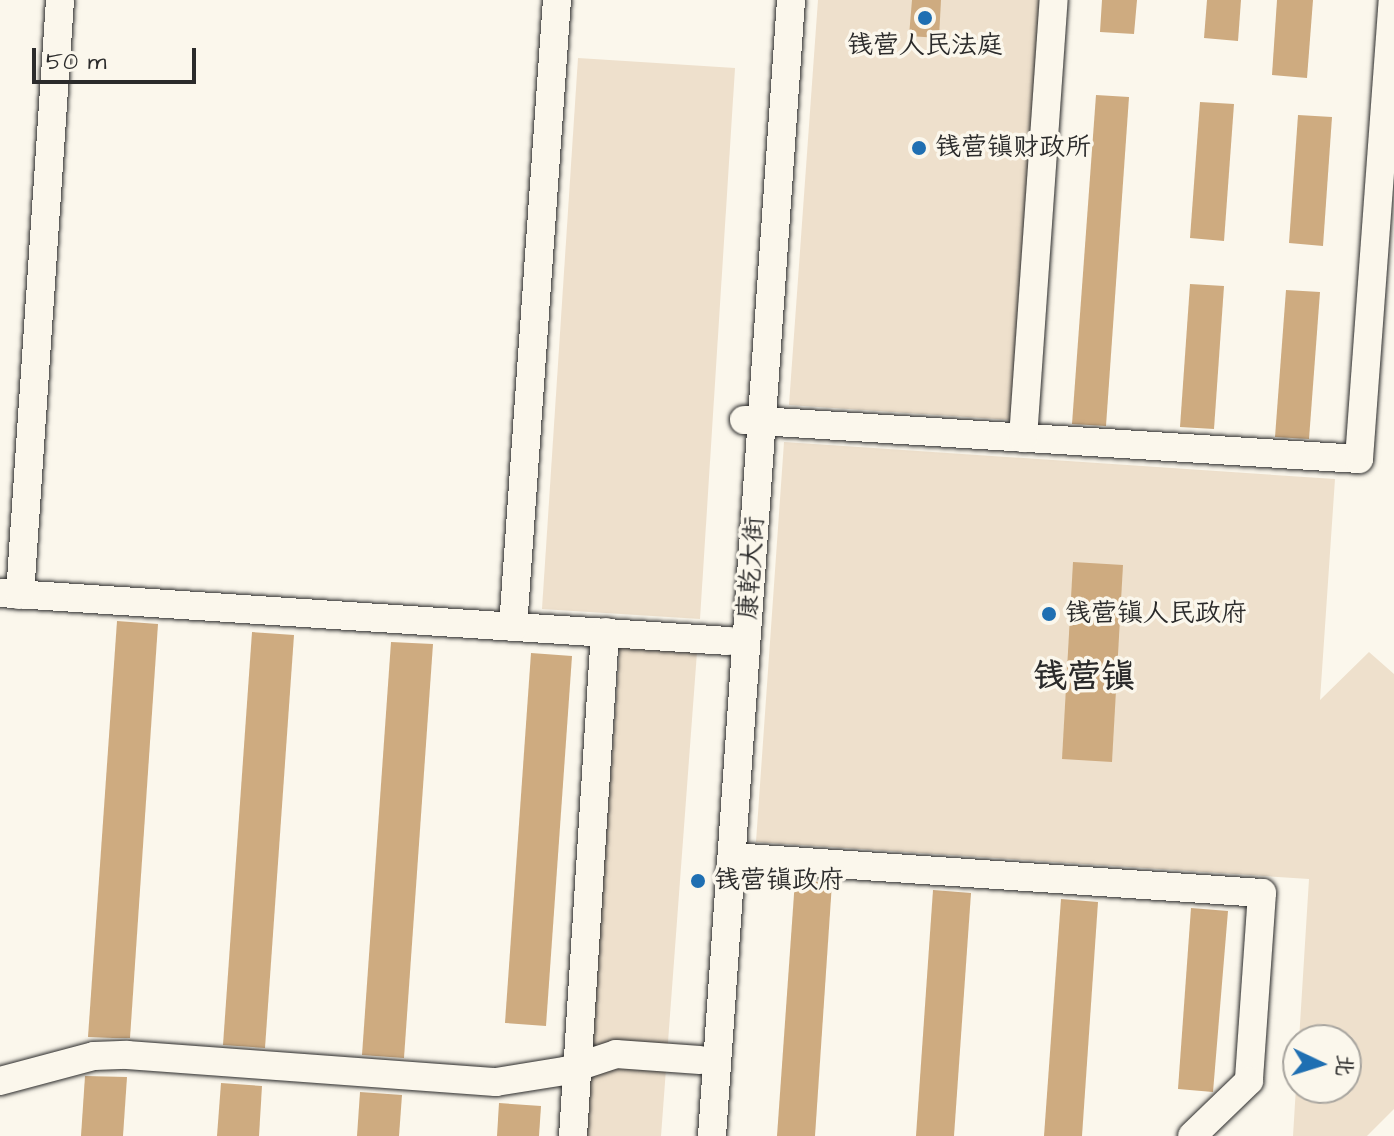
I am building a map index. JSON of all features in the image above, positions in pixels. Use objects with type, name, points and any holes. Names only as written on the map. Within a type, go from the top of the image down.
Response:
[{"type":"street","points":[[60,0],[10,594],[728,641]]},
{"type":"street","points":[[513,627],[557,0]]},
{"type":"street","name":"康乾大街","points":[[712,1136],[732,857],[773,0]]},
{"type":"street","name":"康乾大街","points":[[695,1136],[728,641],[753,421],[791,0]]},
{"type":"street","points":[[1023,438],[1054,0]]},
{"type":"street","points":[[753,421],[1359,459],[1393,0]]},
{"type":"street","points":[[573,1136],[605,632]]},
{"type":"street","points":[[732,857],[1262,893],[1249,1081],[1192,1136]]},
{"type":"street","points":[[0,1081],[94,1056],[127,1055],[496,1082],[578,1066],[616,1054],[700,1060]]},
{"type":"shaded area","points":[[818,0],[1040,0],[1011,420],[789,405]]},
{"type":"shaded area","points":[[578,58],[735,68],[700,619],[542,609]]},
{"type":"shaded area","name":"钱营镇人民政府","points":[[784,442],[1335,479],[1320,700],[1369,652],[1394,674],[1394,1109],[1367,1136],[1293,1136],[1295,1104],[1362,1104],[1362,1024],[1300,1024],[1309,879],[756,842]]},
{"type":"shaded area","points":[[620,646],[697,652],[661,1136],[584,1136]]},
{"type":"building","name":"钱营人民法庭","points":[[912,0],[941,0],[939,38],[909,36]]},
{"type":"building","points":[[1102,0],[1137,0],[1134,34],[1100,32]]},
{"type":"building","points":[[1207,0],[1241,0],[1238,41],[1204,38]]},
{"type":"building","points":[[1277,0],[1313,0],[1307,78],[1272,75]]},
{"type":"building","points":[[1096,95],[1129,97],[1106,426],[1072,424]]},
{"type":"building","points":[[1200,102],[1234,104],[1224,241],[1190,238]]},
{"type":"building","points":[[1298,115],[1332,117],[1323,246],[1289,243]]},
{"type":"building","points":[[1190,284],[1224,286],[1214,429],[1180,427]]},
{"type":"building","points":[[1286,290],[1320,292],[1309,439],[1275,437]]},
{"type":"building","name":"钱营镇人民政府","points":[[1073,562],[1123,565],[1112,762],[1062,759]]},
{"type":"building","points":[[117,621],[158,624],[130,1038],[88,1037]]},
{"type":"building","points":[[252,632],[294,635],[265,1048],[223,1045]]},
{"type":"building","points":[[391,642],[433,644],[404,1058],[362,1055]]},
{"type":"building","points":[[531,653],[572,656],[546,1026],[505,1023]]},
{"type":"building","points":[[795,880],[832,883],[815,1136],[777,1136]]},
{"type":"building","points":[[933,890],[971,893],[954,1136],[916,1136]]},
{"type":"building","points":[[1061,899],[1098,902],[1082,1136],[1044,1136]]},
{"type":"building","points":[[1191,908],[1228,911],[1213,1092],[1178,1089]]},
{"type":"building","points":[[85,1076],[127,1077],[123,1136],[81,1136]]},
{"type":"building","points":[[221,1083],[262,1086],[259,1136],[217,1136]]},
{"type":"building","points":[[360,1092],[402,1095],[399,1136],[357,1136]]},
{"type":"building","points":[[499,1103],[541,1106],[539,1136],[497,1136]]},
{"type":"place","name":"钱营人民法庭","points":[[925,18]]},
{"type":"place","name":"钱营镇财政所","points":[[919,148]]},
{"type":"place","name":"钱营镇人民政府","points":[[1049,614]]},
{"type":"place","name":"钱营镇政府","points":[[698,881]]},
{"type":"district","name":"钱营镇","points":[[1084,678]]}]
